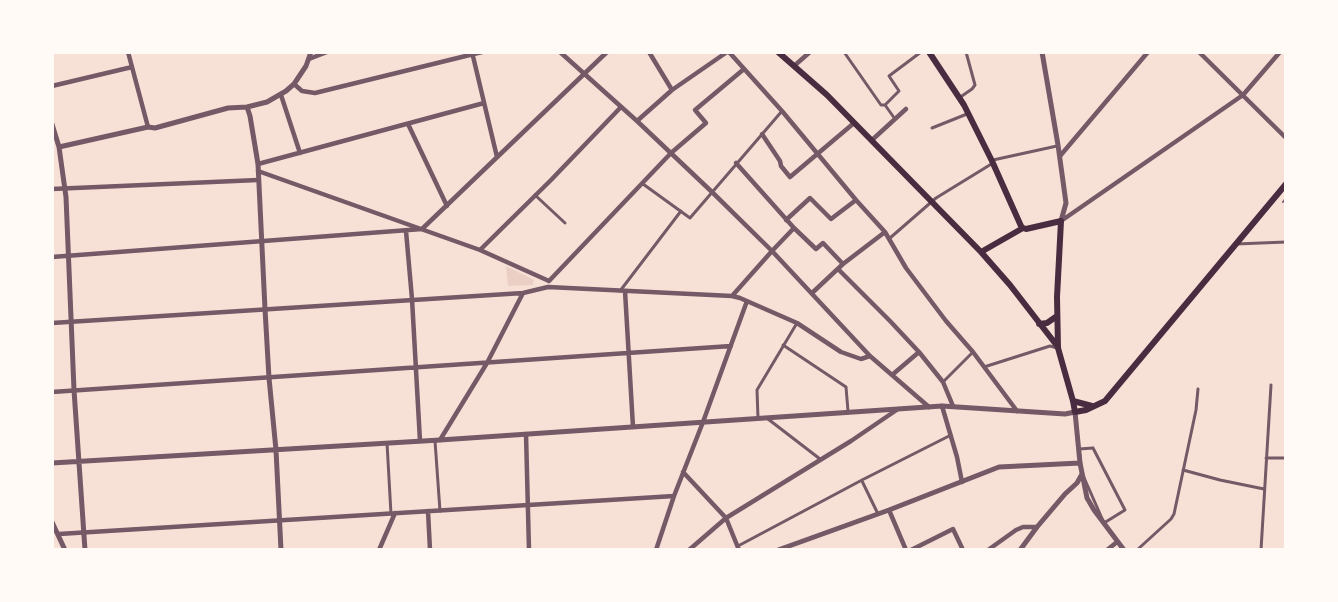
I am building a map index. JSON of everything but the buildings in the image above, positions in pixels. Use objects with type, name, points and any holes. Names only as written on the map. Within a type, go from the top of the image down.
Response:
[{"type":"main road","points":[[778,52],[827,95],[981,252],[1010,285],[1058,348]]},
{"type":"main road","points":[[929,52],[968,114],[1023,228]]},
{"type":"main road","points":[[981,252],[1023,228],[1061,221],[1058,348],[1075,412],[1105,400],[1286,184]]},
{"type":"main road","points":[[1038,324],[1047,323],[1057,316]]},
{"type":"main road","points":[[1073,402],[1093,406]]},
{"type":"street","points":[[128,52],[148,127]]},
{"type":"street","points":[[58,147],[148,127],[155,128],[228,108],[247,107],[267,102],[294,84],[301,76],[310,56],[327,52]]},
{"type":"street","points":[[294,84],[302,91],[315,93],[482,52]]},
{"type":"street","points":[[52,256],[422,229],[607,52]]},
{"type":"street","points":[[637,121],[672,90],[728,52],[782,111],[890,238],[906,268],[1017,411]]},
{"type":"street","points":[[794,66],[810,52]]},
{"type":"street","points":[[844,52],[881,105],[885,105],[895,119]]},
{"type":"street","points":[[885,105],[899,92],[889,76],[921,52]]},
{"type":"street","points":[[959,98],[975,85],[966,52]]},
{"type":"street","points":[[1042,52],[1066,203],[1061,221]]},
{"type":"street","points":[[1060,156],[1148,52]]},
{"type":"street","points":[[1199,52],[1286,138]]},
{"type":"street","points":[[1061,221],[1243,95],[1280,52]]},
{"type":"street","points":[[560,53],[637,121],[772,250],[870,357],[929,406]]},
{"type":"street","points":[[472,54],[497,157]]},
{"type":"street","points":[[651,54],[672,90]]},
{"type":"street","points":[[52,86],[132,67]]},
{"type":"street","points":[[52,323],[523,293],[548,284],[671,153],[706,123],[695,110],[744,69]]},
{"type":"street","points":[[280,95],[300,153]]},
{"type":"street","points":[[258,168],[300,153],[484,103]]},
{"type":"street","points":[[247,107],[258,168],[281,549]]},
{"type":"street","points":[[480,250],[621,107]]},
{"type":"street","points":[[872,140],[906,109]]},
{"type":"street","points":[[642,184],[690,218],[782,111]]},
{"type":"street","points":[[932,128],[968,114]]},
{"type":"street","points":[[762,135],[790,177],[854,123]]},
{"type":"street","points":[[52,124],[65,189],[74,390],[85,549]]},
{"type":"street","points":[[408,124],[447,206]]},
{"type":"street","points":[[890,238],[936,198],[992,162],[1058,145]]},
{"type":"street","points":[[736,163],[786,220],[816,249],[823,243],[843,264]]},
{"type":"street","points":[[258,168],[480,250],[548,284],[623,291],[732,296],[797,322],[841,352],[861,359],[870,357]]},
{"type":"street","points":[[52,189],[258,180]]},
{"type":"street","points":[[535,195],[566,223]]},
{"type":"street","points":[[786,220],[810,198],[831,219],[856,200]]},
{"type":"street","points":[[633,427],[630,352],[623,291],[681,211]]},
{"type":"street","points":[[732,296],[794,228]]},
{"type":"street","points":[[406,231],[420,441]]},
{"type":"street","points":[[812,293],[843,264],[885,232]]},
{"type":"street","points":[[1235,244],[1286,242]]},
{"type":"street","points":[[838,269],[919,352],[943,382],[953,406]]},
{"type":"street","points":[[440,511],[438,440],[487,363],[523,293]]},
{"type":"street","points":[[656,549],[747,301]]},
{"type":"street","points":[[758,418],[757,390],[797,322]]},
{"type":"street","points":[[783,345],[846,387],[848,412]]},
{"type":"street","points":[[52,392],[731,346]]},
{"type":"street","points":[[984,367],[1050,346],[1058,348]]},
{"type":"street","points":[[892,375],[919,352]]},
{"type":"street","points":[[943,382],[973,352]]},
{"type":"street","points":[[1261,549],[1271,385]]},
{"type":"street","points":[[1137,549],[1171,519],[1174,513],[1196,410],[1198,389]]},
{"type":"street","points":[[52,463],[438,440],[929,406],[1065,414],[1075,412],[1082,473],[1077,483],[1036,527],[1020,549]]},
{"type":"street","points":[[942,406],[962,482]]},
{"type":"street","points":[[689,549],[726,518],[851,441],[898,409]]},
{"type":"street","points":[[767,418],[820,459]]},
{"type":"street","points":[[526,434],[529,549]]},
{"type":"street","points":[[683,472],[726,518],[739,548],[862,480],[951,435]]},
{"type":"street","points":[[379,549],[393,513],[387,443]]},
{"type":"street","points":[[1079,449],[1093,448],[1125,510],[1104,523]]},
{"type":"street","points":[[1079,449],[1087,498],[1124,549]]},
{"type":"street","points":[[1266,458],[1286,458]]},
{"type":"street","points":[[778,549],[890,510],[999,467],[1080,463]]},
{"type":"street","points":[[1183,470],[1264,489]]},
{"type":"street","points":[[862,480],[878,514]]},
{"type":"street","points":[[59,534],[674,496]]},
{"type":"street","points":[[890,510],[906,549]]},
{"type":"street","points":[[428,511],[430,549]]},
{"type":"street","points":[[52,522],[65,549]]},
{"type":"street","points":[[988,549],[1016,530],[1023,527],[1036,527]]},
{"type":"street","points":[[911,549],[953,529],[963,549]]},
{"type":"street","points":[[1107,549],[1117,542]]},
{"type":"lane","points":[[1283,202],[1286,198]]},
{"type":"shaded area","points":[[506,266],[534,280],[533,285],[508,286]]}]
